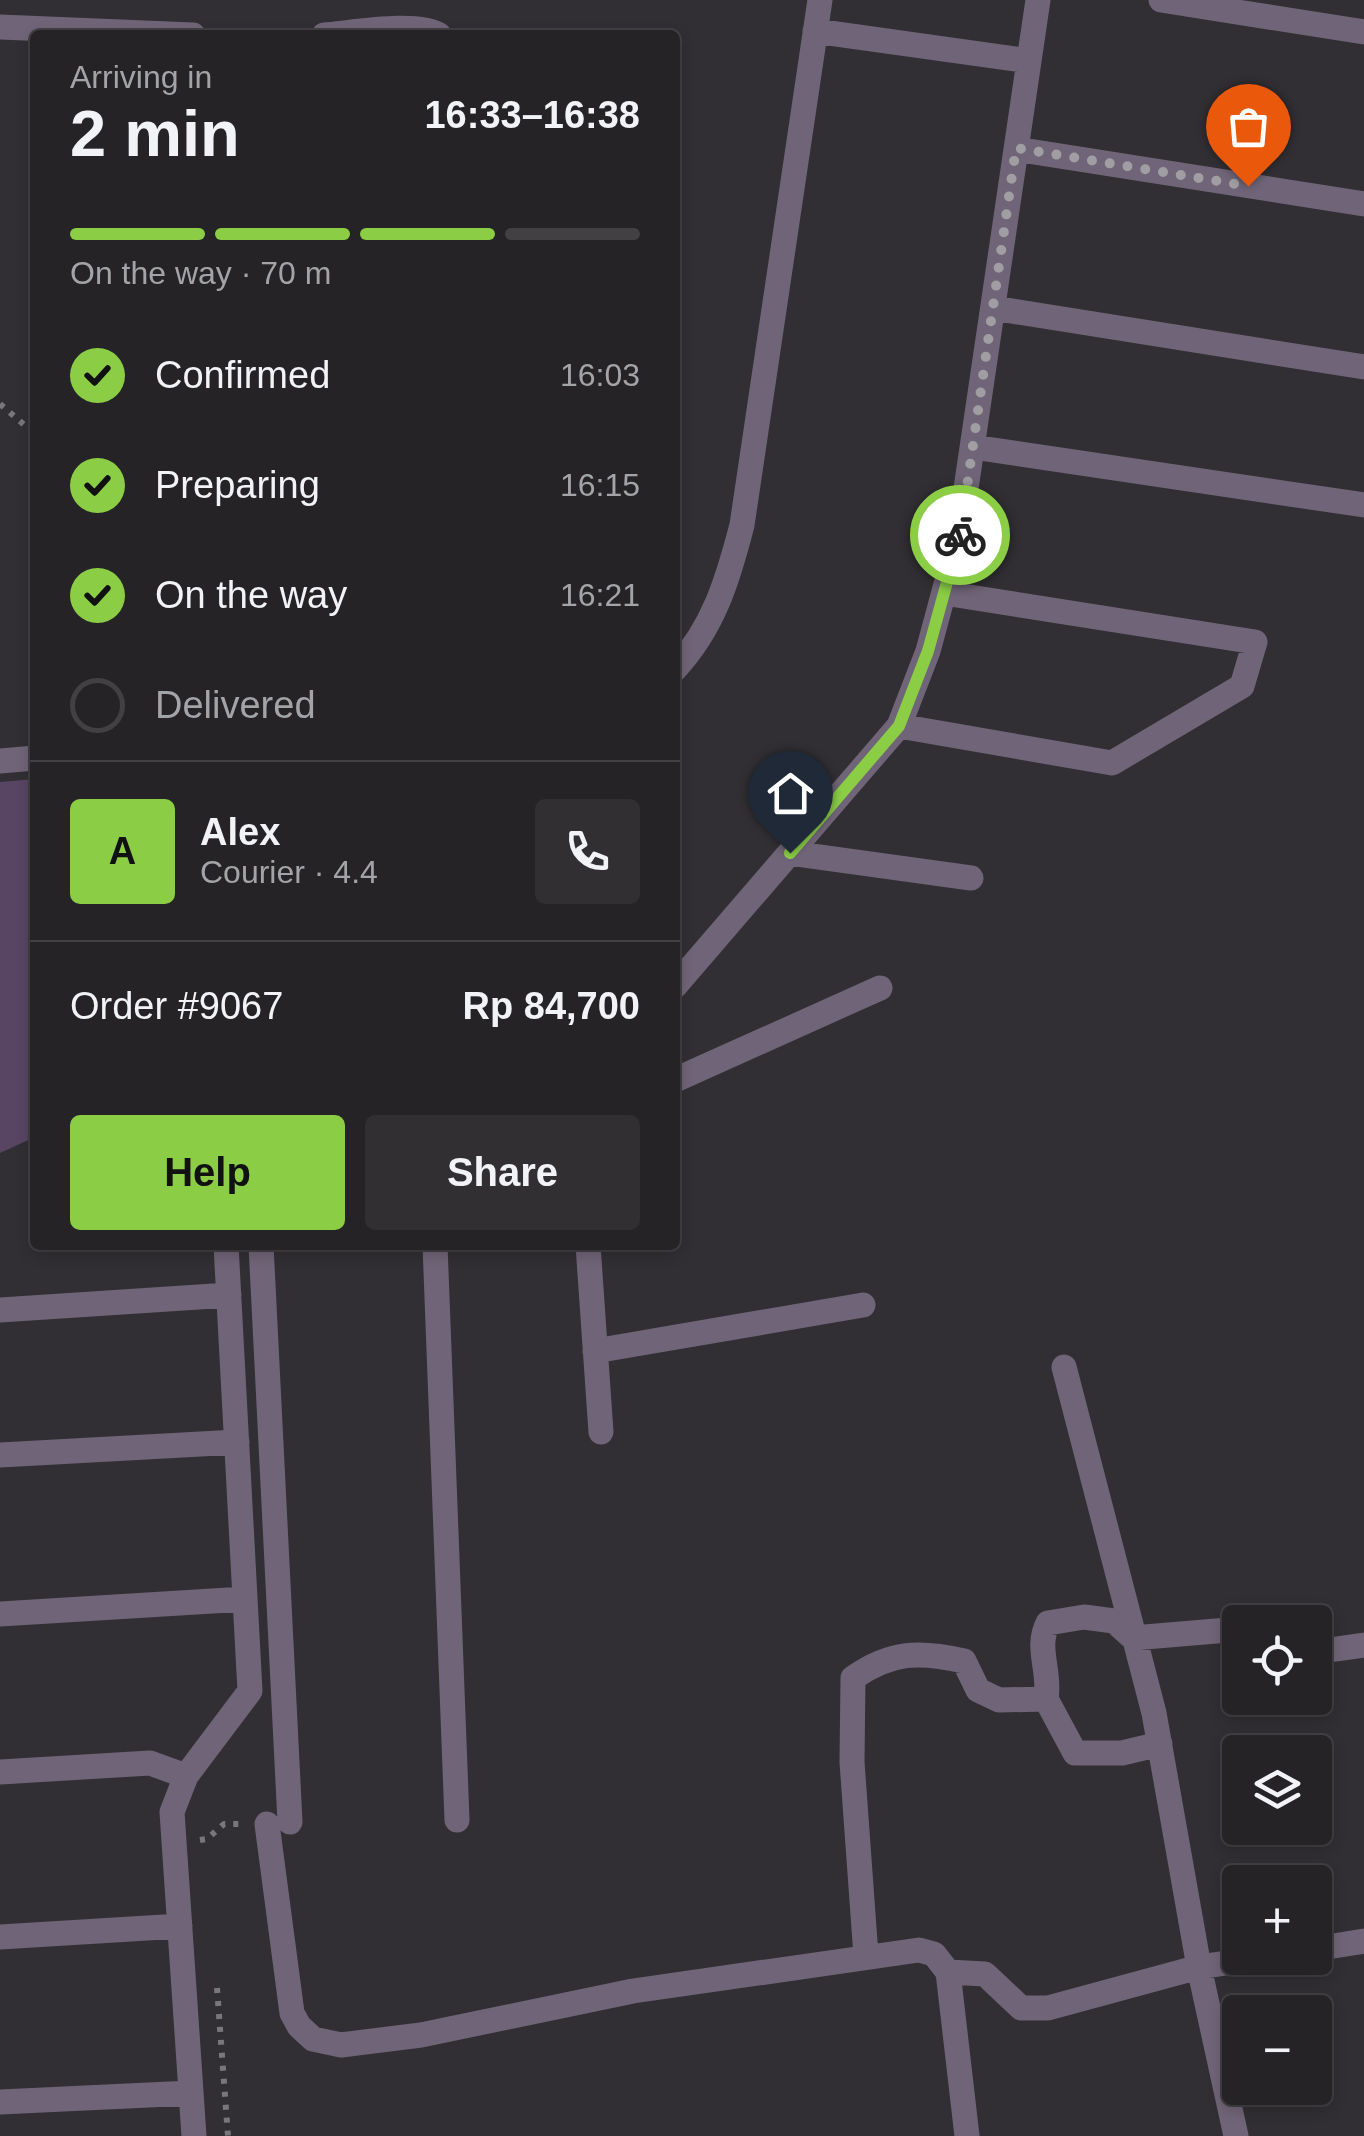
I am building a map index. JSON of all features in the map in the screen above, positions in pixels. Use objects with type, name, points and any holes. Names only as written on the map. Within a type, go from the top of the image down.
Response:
[{"type":"street","points":[[680,664],[725,592],[742,525],[820,0]]},
{"type":"street","points":[[680,980],[899,726],[928,651],[960,536],[1038,0]]},
{"type":"street","points":[[1160,0],[1364,32]]},
{"type":"street","points":[[0,27],[72,30]]},
{"type":"street","points":[[399,30],[430,30]]},
{"type":"street","points":[[815,31],[1029,60]]},
{"type":"street","points":[[1016,148],[1364,204]]},
{"type":"street","points":[[993,308],[1364,366]]},
{"type":"street","points":[[972,447],[1364,505]]},
{"type":"street","points":[[899,726],[1112,762],[1242,686],[1255,642],[944,593]]},
{"type":"street","points":[[0,761],[30,758]]},
{"type":"street","points":[[790,853],[972,878]]},
{"type":"street","points":[[680,1078],[880,988]]},
{"type":"street","points":[[194,2136],[172,1812],[186,1776],[250,1691],[226,1250]]},
{"type":"street","points":[[261,1250],[278,1823],[292,2013],[299,2026],[312,2039],[341,2045],[421,2036],[633,1991],[918,1950],[934,1954],[948,1972],[967,2136]]},
{"type":"street","points":[[434,1250],[457,1820]]},
{"type":"street","points":[[588,1250],[600,1432]]},
{"type":"street","points":[[0,1310],[228,1295]]},
{"type":"street","points":[[595,1351],[863,1305]]},
{"type":"street","points":[[1064,1367],[1160,1744],[1199,1967],[1236,2136]]},
{"type":"street","points":[[0,1455],[237,1442]]},
{"type":"street","points":[[0,1614],[245,1600]]},
{"type":"street","points":[[1160,1744],[1122,1753],[1075,1753],[1046,1699],[1049,1682],[1040,1638],[1048,1623],[1084,1617],[1114,1621],[1133,1638],[1222,1631]]},
{"type":"street","points":[[1332,1649],[1364,1644]]},
{"type":"street","points":[[866,1956],[852,1762],[853,1678],[876,1662],[924,1652],[964,1660],[978,1690],[999,1700],[1046,1699]]},
{"type":"street","points":[[0,1772],[150,1763],[186,1776]]},
{"type":"street","points":[[0,1937],[180,1926]]},
{"type":"street","points":[[1332,1947],[1364,1942]]},
{"type":"street","points":[[948,1972],[984,1974],[1021,2008],[1048,2008],[1222,1964]]},
{"type":"street","points":[[0,2102],[191,2093]]},
{"type":"path","points":[[0,404],[30,430]]},
{"type":"path","points":[[174,1843],[207,1839],[224,1824],[278,1823]]},
{"type":"shaded area","points":[[30,779],[30,1139],[0,1153],[0,782]]},
{"type":"way so far","points":[[960,535],[1016,148],[1248,186]]},
{"type":"route","points":[[790,853],[899,726],[928,651],[960,535]]}]
